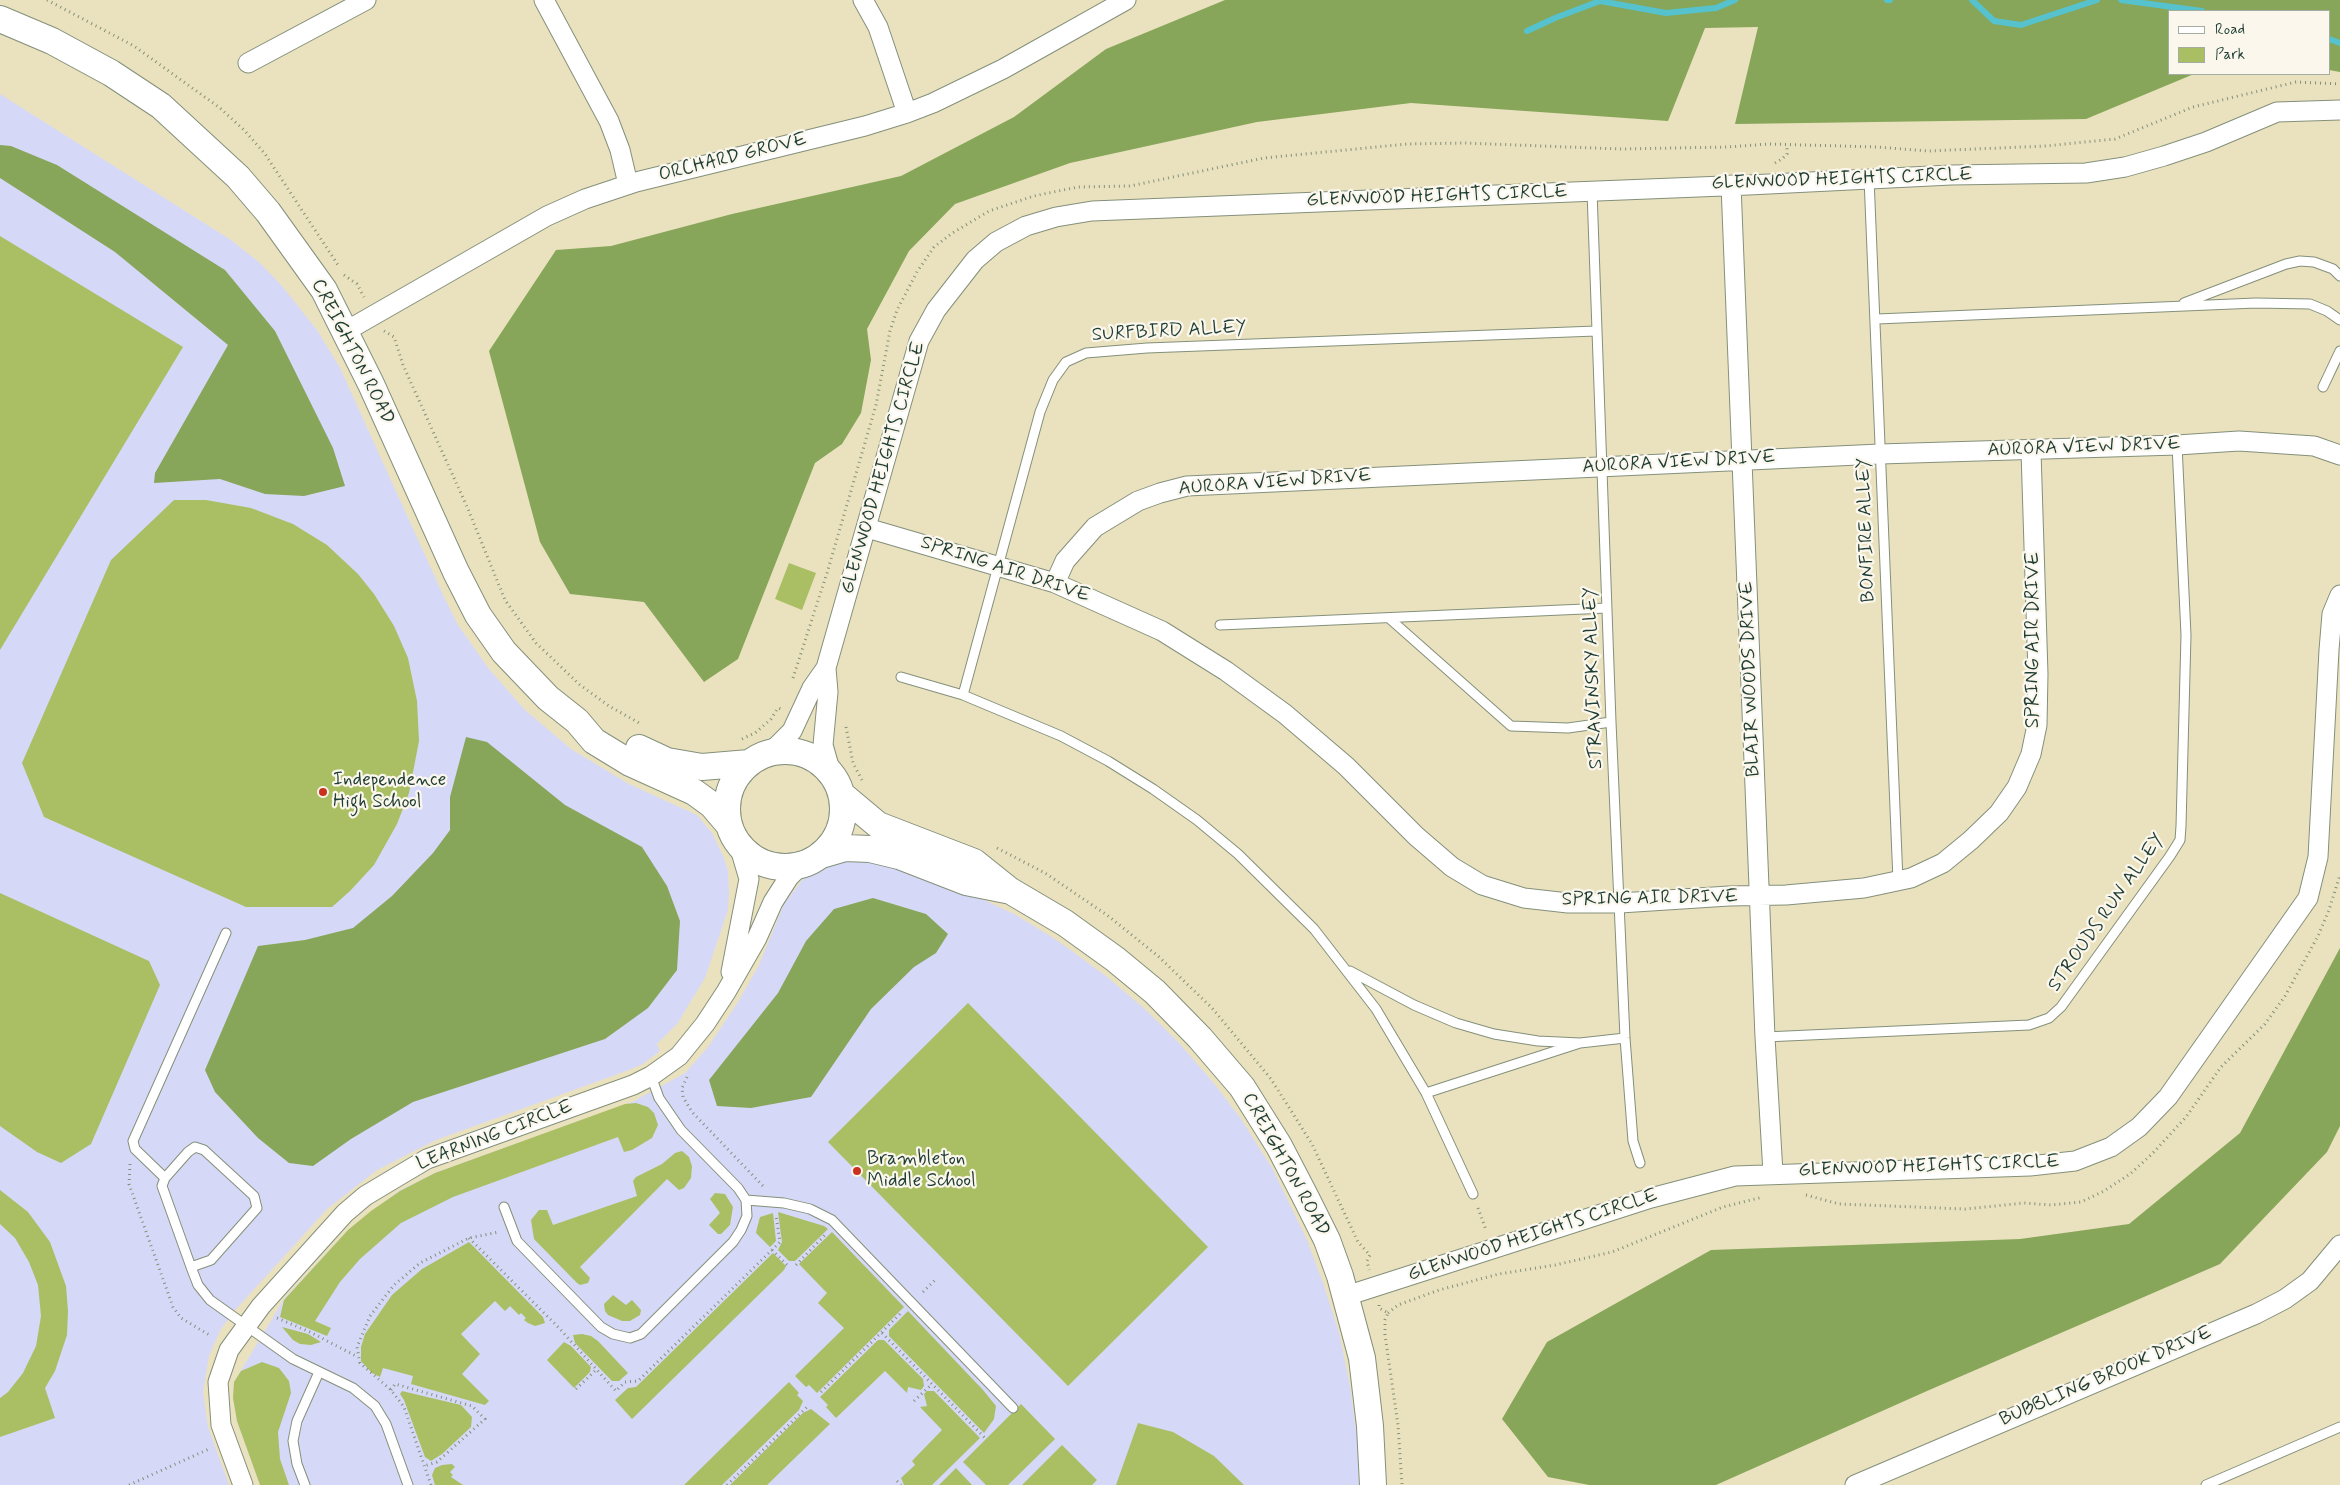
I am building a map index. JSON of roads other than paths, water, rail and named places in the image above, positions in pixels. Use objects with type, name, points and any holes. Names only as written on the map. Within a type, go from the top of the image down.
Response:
[{"type":"street","points":[[248,63],[366,0]]},
{"type":"street","points":[[544,0],[609,121],[628,184]]},
{"type":"street","points":[[863,0],[878,27],[907,113]]},
{"type":"street","name":"ORCHARD GROVE","points":[[346,331],[547,216],[585,199],[628,184],[865,126],[907,113],[933,103],[1003,69],[1126,0]]},
{"type":"street","name":"CREIGHTON ROAD","points":[[0,19],[52,42],[111,73],[161,106],[205,145],[268,212],[324,290],[346,331],[456,572],[478,615],[504,652],[525,675],[548,698],[577,721],[594,742],[630,763],[694,792],[712,805],[752,856],[767,864],[784,867],[845,848],[870,849],[899,856],[966,882],[1009,890]]},
{"type":"street","name":"GLENWOOD HEIGHTS CIRCLE","points":[[759,758],[792,731],[812,688],[826,668],[919,341],[936,310],[976,260],[996,242],[1026,226],[1092,210],[1592,191],[1869,178],[2086,173],[2125,167],[2206,142],[2277,112],[2340,110]]},
{"type":"street","name":"BLAIR WOODS DRIVE","points":[[1731,185],[1759,896],[1773,1173]]},
{"type":"street","name":"AURORA VIEW DRIVE","points":[[1055,583],[1065,561],[1096,527],[1138,501],[1187,486],[1880,454],[2031,451],[2177,445],[2239,440],[2314,446],[2340,455]]},
{"type":"street","name":"SPRING AIR DRIVE","points":[[867,528],[1055,583],[1162,631],[1226,671],[1285,714],[1346,766],[1416,836],[1452,867],[1482,884],[1524,898],[1568,903],[1620,903],[1729,896],[1759,896],[1864,888],[1911,878],[1943,863],[1972,840],[1999,813],[2017,787],[2031,754],[2037,725],[2038,674],[2031,451]]},
{"type":"street","name":"GLENWOOD HEIGHTS CIRCLE","points":[[1346,1296],[1696,1185],[1736,1176],[1773,1173],[2030,1166],[2075,1162],[2111,1147],[2139,1127],[2168,1097],[2308,898],[2318,857],[2328,650],[2332,614],[2340,595]]},
{"type":"street","name":"GLENWOOD HEIGHTS CIRCLE","points":[[826,668],[828,692],[823,744],[845,783]]},
{"type":"street","name":"CREIGHTON ROAD","points":[[577,721],[603,728],[667,761],[702,767],[759,758],[786,751],[803,754],[818,762],[845,783],[878,824],[974,862],[1009,890],[1065,923],[1115,959],[1155,992],[1200,1038],[1242,1087],[1278,1146],[1327,1240],[1346,1296],[1362,1358],[1370,1426],[1373,1485]]},
{"type":"street","points":[[734,835],[727,807],[730,791],[738,775],[759,758]]},
{"type":"street","points":[[811,860],[832,843],[840,828],[845,783]]},
{"type":"street","name":"LEARNING CIRCLE","points":[[726,992],[740,935],[749,879],[734,835]]},
{"type":"street","name":"LEARNING CIRCLE","points":[[242,1485],[221,1425],[218,1382],[229,1350],[261,1306],[345,1213],[365,1196],[420,1163],[632,1085],[651,1076],[679,1056],[705,1024],[726,992],[757,938],[773,902],[789,877],[811,860]]},
{"type":"street","name":"BUBBLING BROOK DRIVE","points":[[1855,1485],[2256,1314],[2285,1299],[2310,1281],[2340,1245]]},
{"type":"lane","name":"BONFIRE ALLEY","points":[[1869,178],[1877,319],[1880,454],[1898,881]]},
{"type":"lane","name":"STRAVINSKY ALLEY","points":[[1592,191],[1611,722],[1625,1038],[1633,1141],[1640,1163]]},
{"type":"lane","points":[[2178,305],[2286,264],[2314,262],[2333,269],[2340,276]]},
{"type":"lane","points":[[1877,319],[2178,305],[2292,303],[2310,304],[2327,311],[2340,320]]},
{"type":"lane","name":"SURFBIRD ALLEY","points":[[962,695],[1040,412],[1053,380],[1066,362],[1086,353],[1147,348],[1596,331]]},
{"type":"lane","points":[[2323,387],[2340,351]]},
{"type":"lane","name":"STROUDS RUN ALLEY","points":[[1765,1037],[2028,1025],[2049,1018],[2061,1007],[2170,856],[2180,840],[2186,644],[2177,445]]},
{"type":"lane","points":[[1220,625],[1607,608]]},
{"type":"lane","points":[[1390,619],[1511,726],[1568,728],[1611,722]]},
{"type":"lane","points":[[901,677],[962,695],[1012,714],[1069,740],[1153,789],[1197,820],[1238,854],[1277,890],[1314,929],[1348,970],[1376,1009],[1426,1093],[1473,1194]]},
{"type":"lane","points":[[165,1178],[135,1149],[133,1141],[226,933]]},
{"type":"lane","points":[[1348,970],[1414,1005],[1456,1023],[1494,1034],[1529,1040],[1580,1043],[1625,1038]]},
{"type":"lane","points":[[1426,1093],[1580,1043]]},
{"type":"lane","points":[[504,1207],[516,1241],[601,1327],[613,1334],[630,1338],[641,1334],[733,1242],[742,1230],[747,1216],[746,1200],[738,1188],[681,1130],[658,1098],[651,1076]]},
{"type":"lane","points":[[191,1267],[211,1260],[257,1208],[254,1196],[204,1150],[195,1147],[188,1152],[165,1178],[162,1186],[191,1267],[198,1285],[210,1300],[293,1358],[353,1388],[375,1406],[386,1424],[408,1485]]},
{"type":"lane","points":[[746,1200],[810,1209],[832,1220],[1014,1408]]},
{"type":"lane","points":[[305,1485],[297,1464],[293,1441],[297,1421],[319,1372]]},
{"type":"lane","points":[[2206,1485],[2340,1427]]},
{"type":"waterway","points":[[1527,31],[1600,1],[1666,13],[1716,8],[1735,0]]},
{"type":"waterway","points":[[1972,0],[1994,21],[2021,25],[2097,0]]},
{"type":"waterway","points":[[2121,0],[2195,10]]},
{"type":"waterway","points":[[2330,39],[2340,43]]},
{"type":"place","name":"Independence High School","points":[[323,792]]},
{"type":"place","name":"Brambleton Middle School","points":[[857,1171]]}]
